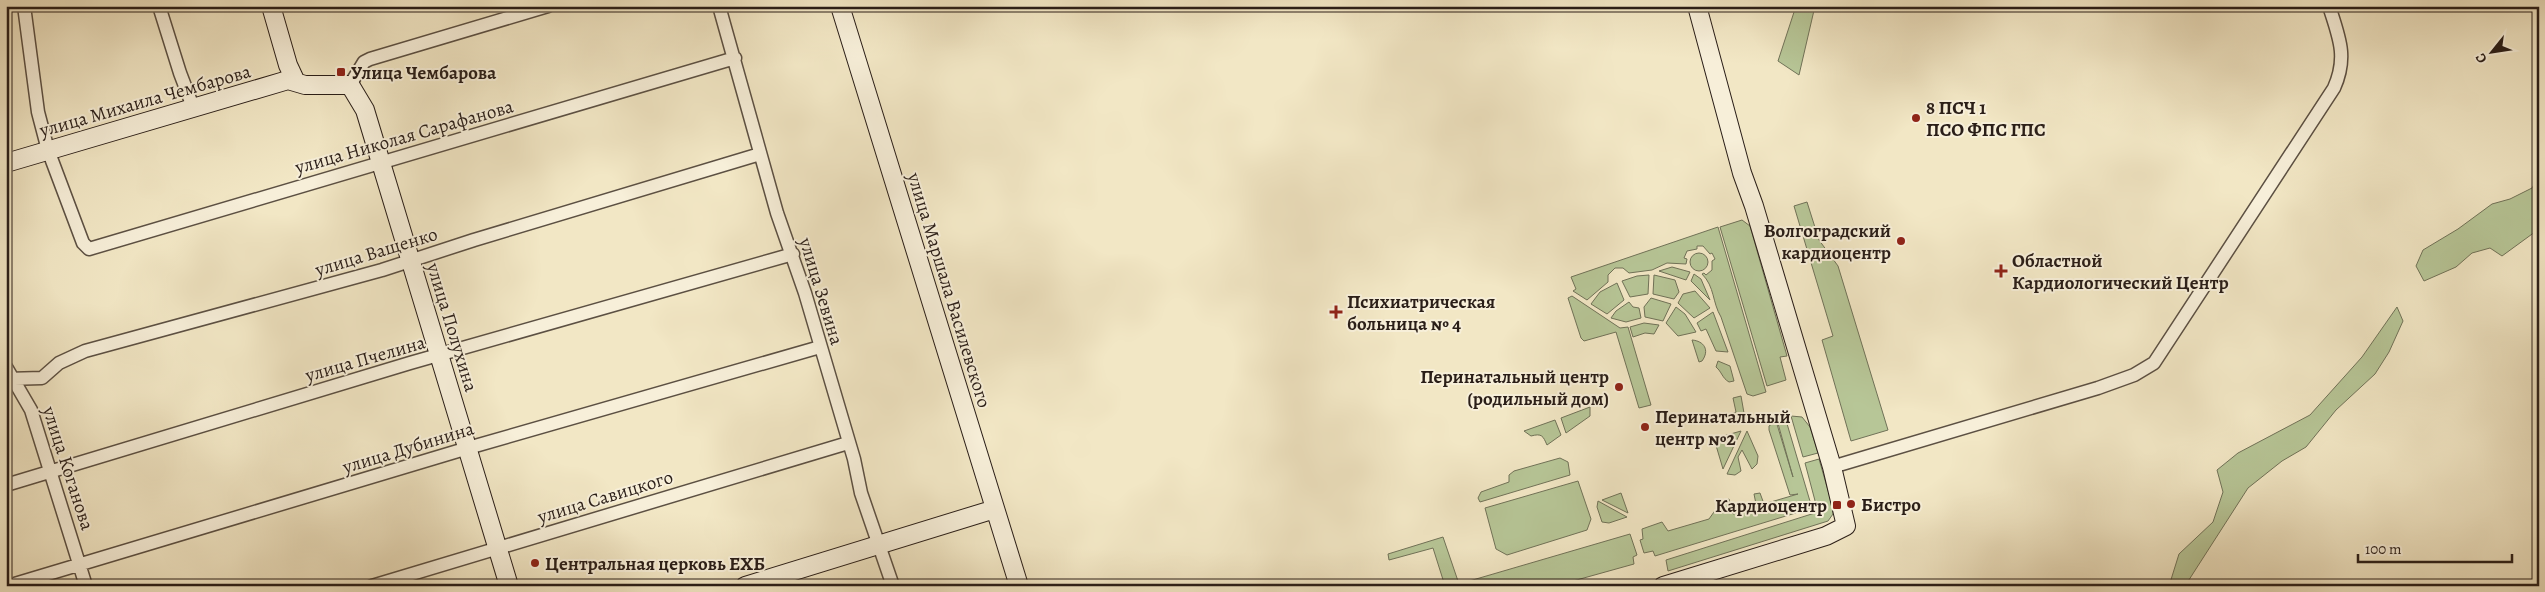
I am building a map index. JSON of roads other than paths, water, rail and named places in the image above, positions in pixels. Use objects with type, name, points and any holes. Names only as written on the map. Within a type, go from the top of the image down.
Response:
[{"type":"street","points":[[24,6],[38,112],[48,150]]},
{"type":"street","points":[[159,6],[193,107]]},
{"type":"street","points":[[271,6],[288,65],[295,80],[305,85],[350,85],[364,62],[370,59],[548,6]]},
{"type":"street","name":"улица Зевина","points":[[719,6],[777,213],[793,254],[861,493],[893,586]]},
{"type":"street","name":"улица Маршала Василевского","points":[[840,6],[1019,586]]},
{"type":"street","points":[[1663,586],[1826,536],[1846,526],[1832,467],[1754,206],[1742,173],[1697,6]]},
{"type":"street","points":[[1832,467],[2098,388],[2134,375],[2154,364],[2334,88],[2342,71],[2342,53],[2329,6]]},
{"type":"street","name":"улица Николая Сарафанова","points":[[48,150],[85,247],[94,248],[735,58]]},
{"type":"street","name":"улица Михаила Чембарова","points":[[6,163],[193,107],[288,80],[295,80]]},
{"type":"street","name":"улица Полухина","points":[[350,85],[365,110],[509,586]]},
{"type":"street","name":"улица Ващенко","points":[[10,379],[42,378],[59,363],[85,352],[411,261],[694,172],[760,154]]},
{"type":"street","name":"улица Пчелина","points":[[6,485],[440,356],[793,254]]},
{"type":"street","name":"улица Дубинина","points":[[8,586],[468,448],[820,347]]},
{"type":"street","name":"улица Коганова","points":[[6,367],[10,379],[31,410],[86,586]]},
{"type":"street","name":"улица Савицкого","points":[[372,586],[848,444]]},
{"type":"street","points":[[745,586],[995,509]]},
{"type":"place","name":"Улица Чембарова","points":[[341,72]]},
{"type":"place","name":"8 ПСЧ 1 ПСО ФПС ГПС","points":[[1916,118]]},
{"type":"place","name":"Волгоградский кардиоцентр","points":[[1901,241]]},
{"type":"place","name":"Областной Кардиологический Центр","points":[[2001,271]]},
{"type":"place","name":"Психиатрическая больница № 4","points":[[1336,312]]},
{"type":"place","name":"Перинатальный центр (родильный дом)","points":[[1619,387]]},
{"type":"place","name":"Перинатальный центр №2","points":[[1645,427]]},
{"type":"place","name":"Бистро","points":[[1851,504]]},
{"type":"place","name":"Кардиоцентр","points":[[1837,505]]},
{"type":"place","name":"Центральная церковь ЕХБ","points":[[535,563]]}]
